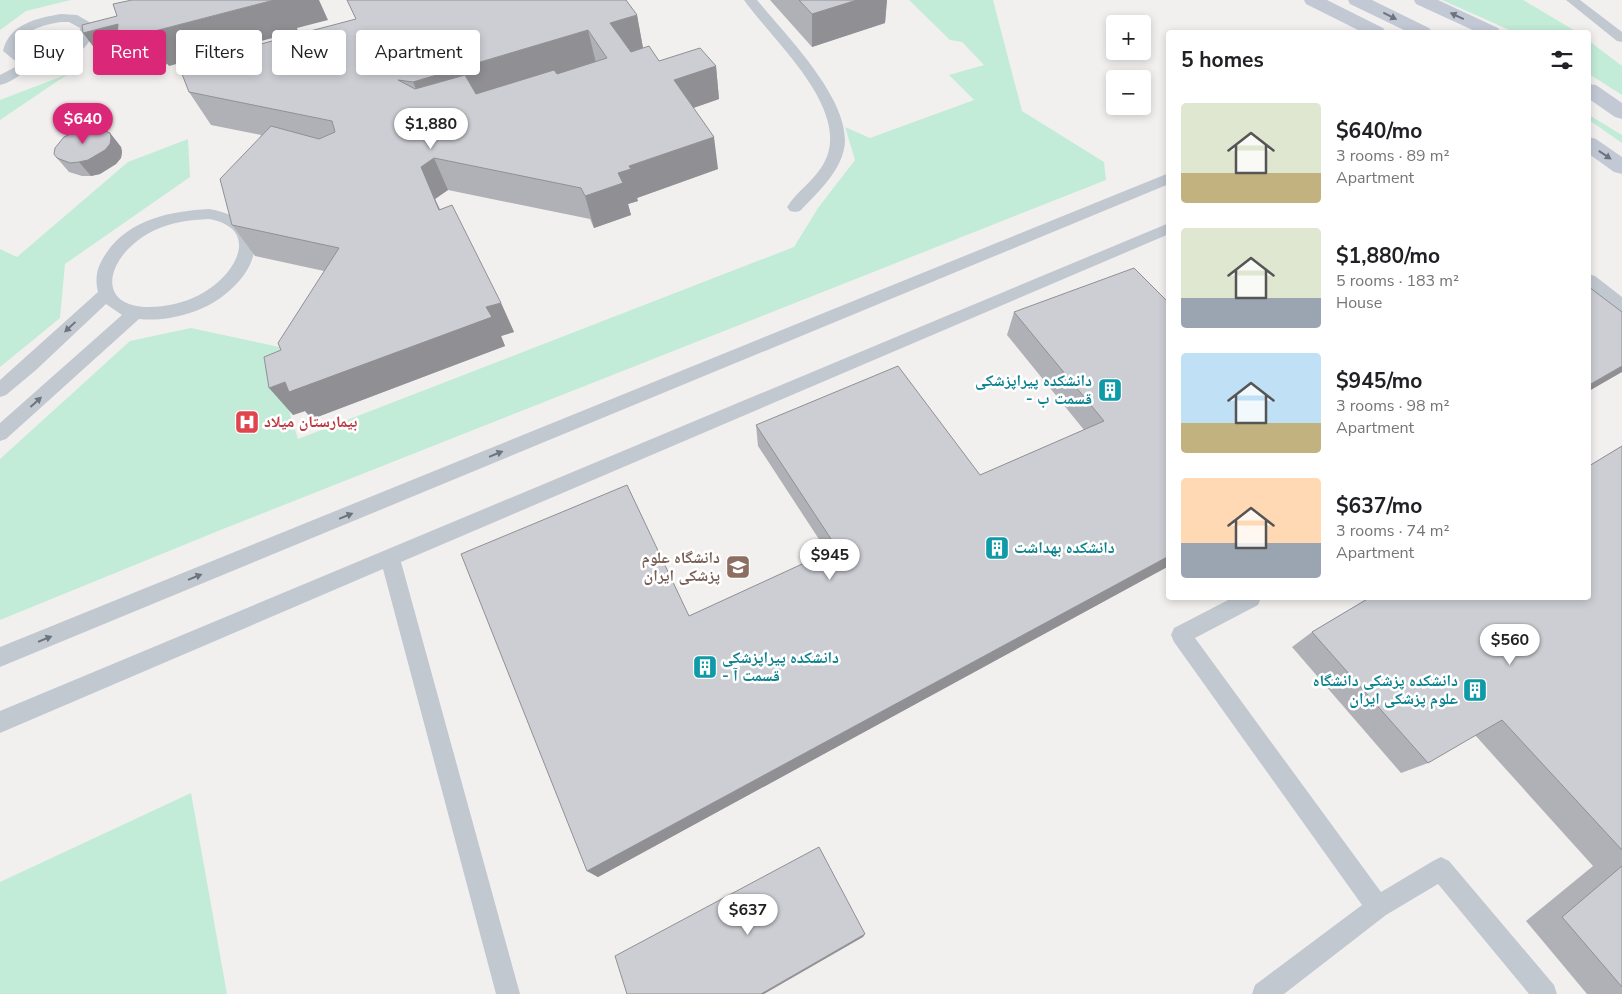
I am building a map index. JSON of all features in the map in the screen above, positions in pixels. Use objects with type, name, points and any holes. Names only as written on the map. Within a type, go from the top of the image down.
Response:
[{"type":"main road","points":[[1313,0],[1372,30]]},
{"type":"main road","points":[[1357,0],[1418,30]]},
{"type":"main road","points":[[1423,0],[1487,30]]},
{"type":"main road","points":[[1591,91],[1622,112]]},
{"type":"main road","points":[[1591,145],[1622,167]]},
{"type":"lane","points":[[750,0],[821,88],[836,125],[838,142],[832,162],[819,182],[795,207]]},
{"type":"lane","points":[[1572,0],[1622,38]]},
{"type":"lane","points":[[61,18],[72,18],[86,26],[88,32],[86,38],[71,52],[59,57],[34,62],[14,57],[10,52],[10,44],[24,30],[41,22],[61,18]]},
{"type":"lane","points":[[0,81],[15,73]]},
{"type":"lane","points":[[0,657],[1166,179]]},
{"type":"lane","points":[[201,214],[228,219],[241,228],[248,241],[247,255],[240,271],[226,285],[207,298],[185,308],[159,313],[136,312],[117,305],[106,294],[103,278],[108,261],[121,245],[140,231],[163,220],[186,215],[201,214]]},
{"type":"lane","points":[[0,722],[1166,229]]},
{"type":"lane","points":[[1591,282],[1622,306]]},
{"type":"lane","points":[[0,390],[30,365],[106,294]]},
{"type":"lane","points":[[0,434],[136,312]]},
{"type":"lane","points":[[390,556],[508,994]]},
{"type":"lane","points":[[1247,600],[1181,635],[1378,907]]},
{"type":"lane","points":[[1264,994],[1378,907],[1442,869],[1545,994]]},
{"type":"green space","points":[[0,0],[71,0],[26,11],[0,30]]},
{"type":"green space","points":[[909,0],[993,0],[1022,111],[1104,162],[1106,180],[223,529],[0,620],[0,459],[130,341],[191,328],[302,352],[280,382],[298,439],[794,247],[818,208],[855,160],[845,127],[870,138],[974,100],[949,75],[984,65],[962,42],[950,40]]},
{"type":"green space","points":[[1442,0],[1523,0],[1574,30],[1510,30]]},
{"type":"green space","points":[[1591,43],[1622,66],[1622,95],[1591,75]]},
{"type":"green space","points":[[65,75],[67,75],[0,120],[0,100]]},
{"type":"green space","points":[[1591,116],[1622,135],[1622,143],[1591,121]]},
{"type":"green space","points":[[188,139],[190,177],[65,264],[60,318],[0,367],[0,249],[17,257],[128,162]]},
{"type":"green space","points":[[191,793],[227,994],[0,994],[0,882]]},
{"type":"building","points":[[132,0],[274,0],[159,30],[118,30],[118,24],[83,33],[82,25],[117,16],[113,4]]},
{"type":"building","points":[[347,0],[626,0],[637,15],[610,23],[631,52],[649,46],[659,61],[700,48],[716,66],[674,80],[714,137],[629,166],[631,169],[618,173],[623,183],[585,196],[581,188],[434,158],[421,167],[439,210],[452,205],[501,303],[486,307],[492,317],[289,392],[285,382],[269,388],[264,357],[281,350],[278,343],[339,248],[232,225],[220,179],[271,126],[319,139],[335,132],[332,121],[189,92],[182,75],[262,75],[262,44],[272,41],[272,75],[346,75],[346,30],[314,30],[356,19]]},
{"type":"building","points":[[799,0],[857,0],[812,14]]},
{"type":"building","points":[[98,128],[110,133],[110,144],[105,150],[88,160],[70,163],[57,158],[54,154],[55,148],[64,137],[81,129]]},
{"type":"building","points":[[1134,268],[1166,300],[1166,558],[587,871],[461,554],[627,485],[689,616],[837,548],[756,425],[898,366],[980,475],[1104,421],[1014,312]]},
{"type":"building","points":[[1591,289],[1622,312],[1622,366],[1591,384]]},
{"type":"building","name":"دانشکده پزشکی دانشگاه علوم پزشکی ایران","points":[[1622,446],[1622,850],[1502,720],[1428,763],[1312,632],[1366,600],[1591,600],[1591,465]]},
{"type":"building","points":[[819,847],[865,934],[761,994],[627,994],[615,956]]},
{"type":"building","points":[[1622,866],[1622,987],[1562,917]]},
{"type":"place","name":"دانشکده پیراپزشکی - قسمت ب","points":[[1110,390]]},
{"type":"place","name":"بیمارستان میلاد","points":[[247,422]]},
{"type":"place","name":"دانشکده بهداشت","points":[[997,548]]},
{"type":"place","name":"دانشگاه علوم پزشکی ایران","points":[[738,567]]},
{"type":"place","name":"دانشکده پیراپزشکی - قسمت آ","points":[[705,667]]},
{"type":"place","name":"دانشکده پزشکی دانشگاه علوم پزشکی ایران","points":[[1475,690]]}]
